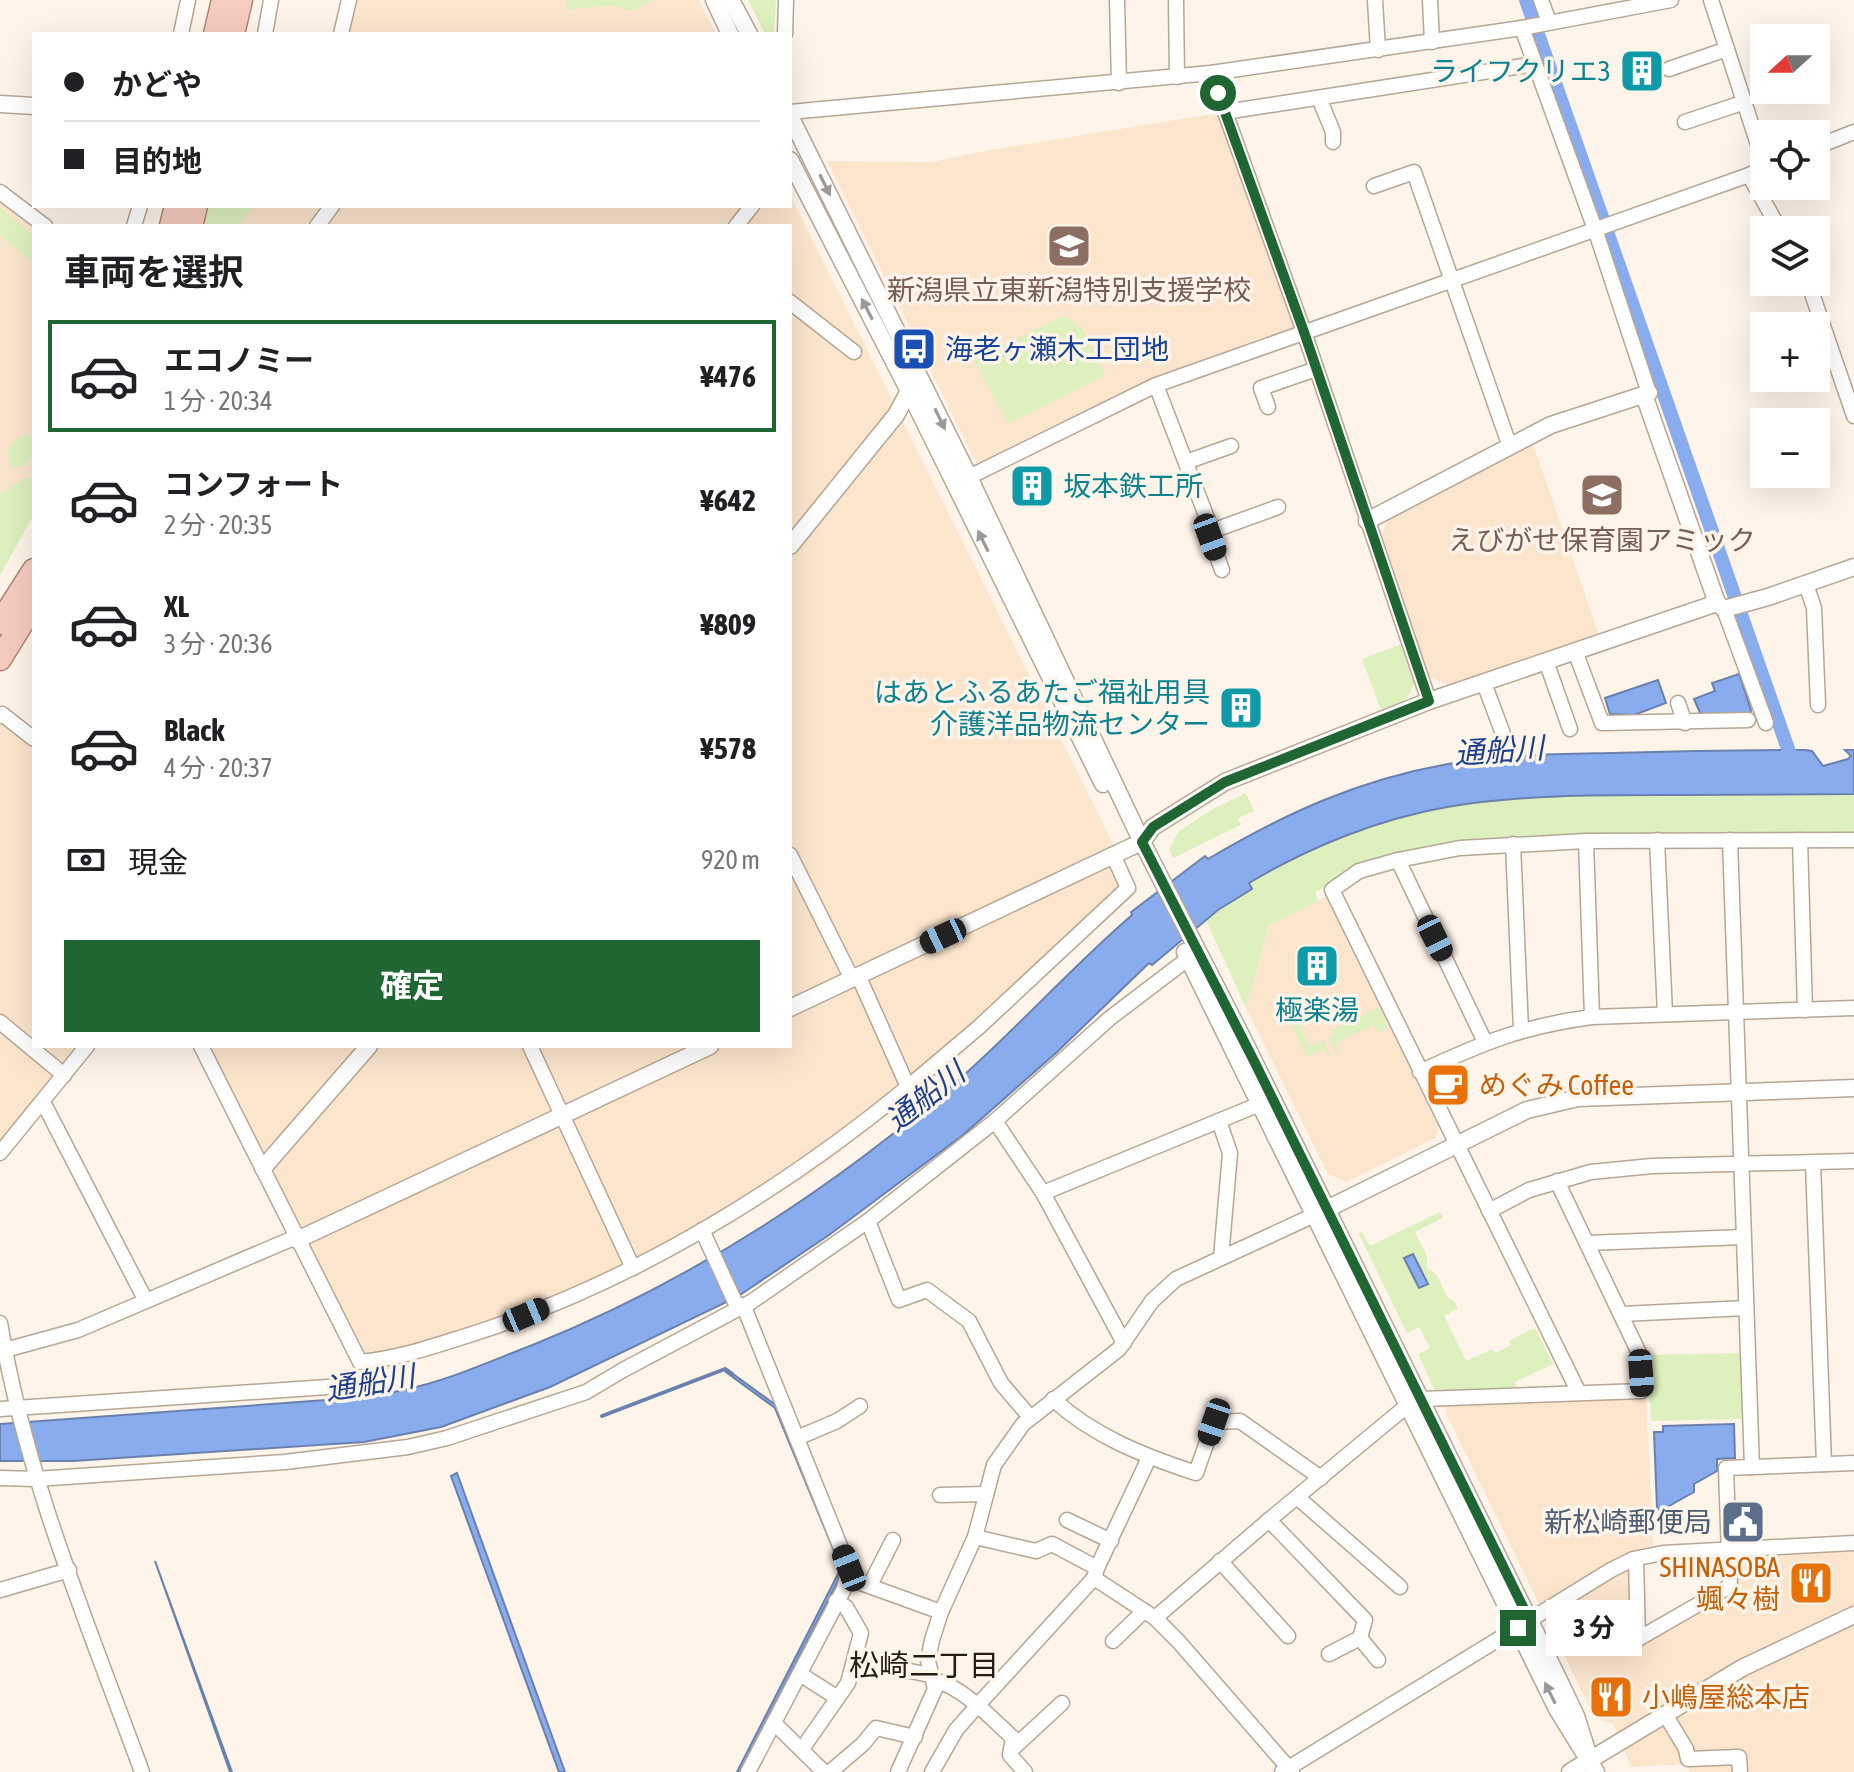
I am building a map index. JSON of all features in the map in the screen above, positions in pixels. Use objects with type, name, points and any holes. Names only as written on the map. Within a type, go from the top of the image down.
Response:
[{"type":"highway","points":[[215,32],[223,0]]},
{"type":"highway","points":[[233,32],[241,0]]},
{"type":"highway","points":[[0,623],[32,573]]},
{"type":"highway","points":[[0,659],[32,607]]},
{"type":"street","points":[[181,32],[188,0]]},
{"type":"street","points":[[265,32],[271,0]]},
{"type":"street","points":[[341,32],[349,0]]},
{"type":"street","points":[[714,0],[729,32]]},
{"type":"street","points":[[731,0],[748,32]]},
{"type":"street","points":[[785,32],[786,0]]},
{"type":"street","points":[[1117,0],[1119,83]]},
{"type":"street","points":[[1375,0],[1378,50]]},
{"type":"street","points":[[1430,0],[1432,42]]},
{"type":"street","points":[[1541,0],[1535,24],[1646,394],[1766,723]]},
{"type":"street","points":[[792,114],[1211,73],[1432,42],[1671,0]]},
{"type":"street","points":[[1711,0],[1750,120]]},
{"type":"street","points":[[1176,2],[1177,77]]},
{"type":"street","points":[[1669,69],[1727,49]]},
{"type":"street","points":[[1225,112],[1529,65]]},
{"type":"street","points":[[1211,73],[1304,332],[1429,701]]},
{"type":"street","points":[[1319,98],[1333,132],[1333,142]]},
{"type":"street","points":[[1685,122],[1745,102]]},
{"type":"street","points":[[3,109],[32,106]]},
{"type":"street","points":[[792,118],[969,477],[1137,844]]},
{"type":"street","points":[[1830,141],[1854,132]]},
{"type":"street","points":[[792,164],[1146,861],[1260,1104],[1321,1212]]},
{"type":"street","points":[[1374,186],[1414,172],[1510,447]]},
{"type":"street","points":[[969,477],[1156,385],[1749,175],[1772,216]]},
{"type":"street","points":[[0,192],[42,224]]},
{"type":"street","points":[[738,224],[750,208]]},
{"type":"street","points":[[1813,296],[1854,416]]},
{"type":"street","points":[[792,304],[854,352]]},
{"type":"street","points":[[1268,407],[1261,388],[1316,369]]},
{"type":"street","points":[[1156,385],[1212,531],[1210,537],[1222,570]]},
{"type":"street","points":[[792,544],[896,415],[909,391]]},
{"type":"street","points":[[1367,521],[1551,425],[1646,394]]},
{"type":"street","points":[[1186,462],[1231,446]]},
{"type":"street","points":[[1212,531],[1278,507]]},
{"type":"street","points":[[792,1007],[1114,857],[1137,844],[1153,827],[1225,782],[1429,701],[1575,651],[1748,602],[1854,567]]},
{"type":"street","points":[[1806,584],[1814,608],[1818,705]]},
{"type":"street","points":[[1575,651],[1602,723],[1748,720]]},
{"type":"street","points":[[1546,661],[1570,729]]},
{"type":"street","points":[[1484,683],[1503,734]]},
{"type":"street","points":[[1678,703],[1685,723]]},
{"type":"street","points":[[0,716],[2,714],[32,737]]},
{"type":"street","points":[[1657,840],[1665,1014]]},
{"type":"street","points":[[1730,840],[1752,1467]]},
{"type":"street","points":[[1800,840],[1805,1010]]},
{"type":"street","points":[[1579,1393],[1332,890],[1359,871],[1460,848],[1586,841],[1854,840]]},
{"type":"street","points":[[1586,841],[1592,1017]]},
{"type":"street","points":[[1513,844],[1521,1030]]},
{"type":"street","points":[[202,1048],[360,1362],[424,1349],[501,1325],[706,1236],[840,1141],[979,1027],[1128,888],[1114,857]]},
{"type":"street","points":[[792,859],[855,977],[908,1087]]},
{"type":"street","points":[[1398,860],[1485,1042]]},
{"type":"street","points":[[0,1478],[36,1479],[285,1462],[408,1447],[447,1438],[586,1392],[739,1304],[868,1221],[969,1144],[1110,1018],[1190,953]]},
{"type":"street","points":[[1190,953],[1524,1625],[1557,1709],[1593,1766]]},
{"type":"street","points":[[1420,1072],[1485,1042],[1549,1023],[1592,1017],[1854,1008]]},
{"type":"street","points":[[0,1022],[64,1075]]},
{"type":"street","points":[[0,1153],[85,1048]]},
{"type":"street","points":[[263,1168],[367,1048]]},
{"type":"street","points":[[531,1048],[633,1268]]},
{"type":"street","points":[[5,1350],[78,1330],[297,1238],[562,1115],[685,1051]]},
{"type":"street","points":[[898,1772],[935,1689],[928,1661],[932,1640],[941,1612],[975,1537],[994,1465],[1030,1417],[1124,1343],[1162,1290],[1176,1279],[1321,1212],[1527,1110],[1578,1098],[1854,1088]]},
{"type":"street","points":[[43,1102],[146,1301]]},
{"type":"street","points":[[1043,1193],[1260,1104]]},
{"type":"street","points":[[995,1121],[1043,1193],[1124,1343]]},
{"type":"street","points":[[1219,1121],[1230,1153],[1221,1258]]},
{"type":"street","points":[[1489,1211],[1529,1190],[1591,1172],[1854,1161]]},
{"type":"street","points":[[1813,1163],[1824,1464]]},
{"type":"street","points":[[1113,1641],[1220,1561],[1415,1402],[1642,1391],[1640,1355],[1557,1181]]},
{"type":"street","points":[[868,1221],[899,1300],[927,1290],[969,1321],[1001,1383],[1030,1417]]},
{"type":"street","points":[[706,1236],[797,1438],[849,1568],[800,1674],[748,1772]]},
{"type":"street","points":[[1587,1243],[1743,1237]]},
{"type":"street","points":[[1622,1314],[1746,1308]]},
{"type":"street","points":[[0,1323],[6,1385],[17,1408],[36,1479],[142,1772]]},
{"type":"street","points":[[0,1409],[357,1385]]},
{"type":"street","points":[[1053,1399],[1094,1429],[1149,1458],[1196,1473],[1214,1422],[1240,1421],[1321,1478]]},
{"type":"street","points":[[797,1438],[837,1421],[860,1406]]},
{"type":"street","points":[[932,1772],[956,1730],[1095,1573],[1149,1458]]},
{"type":"street","points":[[1636,1559],[1638,1639],[1730,1586],[1726,1468],[1854,1463]]},
{"type":"street","points":[[940,1495],[986,1494]]},
{"type":"street","points":[[1297,1497],[1400,1587]]},
{"type":"street","points":[[1067,1520],[1111,1541]]},
{"type":"street","points":[[1269,1520],[1365,1620],[1360,1638],[1329,1654]]},
{"type":"street","points":[[975,1537],[1036,1551],[1052,1544],[1150,1614],[1179,1642],[1287,1771],[1611,1570],[1636,1559],[1663,1553],[1854,1543]]},
{"type":"street","points":[[870,1585],[893,1540]]},
{"type":"street","points":[[1220,1561],[1288,1636]]},
{"type":"street","points":[[0,1590],[69,1570]]},
{"type":"street","points":[[847,1578],[941,1612]]},
{"type":"street","points":[[802,1749],[848,1683],[861,1633],[846,1607],[836,1601]]},
{"type":"street","points":[[1570,1772],[1593,1766],[1665,1714],[1752,1663],[1854,1615]]},
{"type":"street","points":[[1360,1638],[1378,1660]]},
{"type":"street","points":[[880,1665],[947,1683],[1013,1738],[1010,1755],[1025,1772]]},
{"type":"street","points":[[800,1674],[836,1697]]},
{"type":"street","points":[[1011,1750],[1062,1703]]},
{"type":"street","points":[[1665,1714],[1686,1749],[1688,1759],[1739,1757],[1740,1772]]},
{"type":"street","points":[[774,1723],[824,1772]]},
{"type":"street","points":[[830,1772],[863,1744],[876,1728],[915,1737]]},
{"type":"shaded area","points":[[358,0],[699,0],[715,32],[350,32]]},
{"type":"shaded area","name":"新潟県立東新潟特別支援学校","points":[[1220,113],[1299,330],[1229,352],[1226,356],[978,466],[827,161],[932,162]]},
{"type":"shaded area","points":[[792,199],[1137,892],[923,1088],[808,1176],[647,1270],[508,1332],[369,1375],[207,1048],[792,1048],[792,224],[240,224],[252,208],[792,208]]},
{"type":"shaded area","points":[[0,202],[32,227],[32,518],[0,575]]},
{"type":"shaded area","points":[[1533,444],[1599,635],[1448,685],[1429,677],[1382,534],[1390,514]]},
{"type":"shaded area","points":[[0,723],[32,747],[32,1048],[75,1048],[0,1141]]},
{"type":"shaded area","points":[[1326,897],[1439,1128],[1435,1138],[1347,1182],[1328,1174],[1246,1008],[1269,926]]},
{"type":"shaded area","points":[[1646,1397],[1653,1545],[1622,1555],[1539,1604],[1446,1413],[1447,1406]]},
{"type":"shaded area","points":[[1854,1551],[1854,1772],[1689,1772],[1688,1764],[1631,1767],[1613,1723],[1595,1718],[1546,1619],[1597,1584],[1624,1570],[1630,1574],[1630,1652],[1735,1591],[1734,1563],[1737,1558],[1758,1554]]},
{"type":"green space","points":[[567,0],[654,0],[630,11],[611,5],[566,10]]},
{"type":"green space","points":[[748,0],[776,0],[774,32],[764,32]]},
{"type":"green space","points":[[0,208],[32,234],[32,261],[0,236]]},
{"type":"green space","points":[[204,208],[252,208],[240,224],[200,224]]},
{"type":"green space","points":[[1063,316],[1082,329],[1105,376],[1008,424],[974,360]]},
{"type":"green space","points":[[27,434],[32,438],[32,457],[22,467],[13,467],[8,457],[17,439]]},
{"type":"green space","points":[[27,477],[32,478],[32,518],[0,575],[0,494]]},
{"type":"green space","points":[[1402,644],[1415,682],[1406,700],[1381,710],[1362,659]]},
{"type":"green space","points":[[1246,793],[1254,811],[1238,818],[1241,825],[1173,858],[1169,850],[1178,832],[1211,810]]},
{"type":"green space","points":[[1854,794],[1854,840],[1513,844],[1359,871],[1315,892],[1318,901],[1269,926],[1246,1008],[1206,920],[1252,888],[1249,883],[1296,858],[1345,836],[1421,812],[1476,802],[1565,796]]},
{"type":"green space","points":[[1379,1007],[1388,1027],[1377,1033],[1373,1025],[1335,1043],[1339,1051],[1336,1053],[1329,1038],[1334,1035],[1332,1030]]},
{"type":"green space","points":[[1298,1023],[1309,1047],[1323,1040],[1330,1055],[1324,1048],[1307,1057],[1292,1026]]},
{"type":"green space","points":[[1440,1212],[1443,1218],[1415,1232],[1427,1256],[1427,1268],[1436,1274],[1448,1298],[1458,1308],[1444,1316],[1466,1361],[1492,1349],[1495,1353],[1511,1345],[1509,1341],[1535,1328],[1553,1364],[1515,1382],[1517,1387],[1510,1390],[1436,1393],[1418,1354],[1430,1348],[1419,1327],[1407,1333],[1359,1234],[1362,1232],[1370,1246]]},
{"type":"green space","points":[[1740,1353],[1742,1419],[1651,1421],[1647,1355]]},
{"type":"water","points":[[1739,674],[1750,715],[1701,715],[1694,699],[1715,691],[1712,683]]},
{"type":"water","points":[[1658,680],[1666,703],[1634,715],[1610,714],[1605,698]]},
{"type":"water","points":[[1845,750],[1854,750],[1854,794],[1595,795],[1476,803],[1396,819],[1345,836],[1296,858],[1249,883],[1252,889],[1218,910],[1152,965],[1149,963],[1057,1052],[963,1135],[829,1235],[737,1297],[550,1387],[441,1427],[364,1442],[73,1461],[0,1461],[0,1424],[394,1392],[491,1362],[594,1319],[651,1291],[707,1260],[814,1192],[916,1115],[986,1055],[1132,915],[1131,912],[1205,856],[1208,859],[1324,800],[1415,771],[1489,758],[1812,751],[1823,766],[1848,759],[1851,756]]},
{"type":"water","points":[[1413,1254],[1428,1284],[1419,1288],[1404,1258]]},
{"type":"water","points":[[729,1371],[777,1406],[844,1569],[740,1772],[737,1772],[841,1568],[775,1408],[726,1372]]},
{"type":"water","points":[[1734,1424],[1735,1458],[1717,1459],[1717,1471],[1694,1484],[1694,1492],[1660,1511],[1657,1508],[1654,1432],[1663,1432],[1663,1426]]},
{"type":"water","points":[[457,1473],[565,1772],[559,1772],[451,1476]]},
{"type":"water","points":[[155,1561],[232,1772],[230,1772]]},
{"type":"waterway","points":[[1526,0],[1794,766]]},
{"type":"waterway","points":[[602,1416],[725,1369],[732,1374]]},
{"type":"place","name":"ライフクリエ3","points":[[1642,71]]},
{"type":"place","name":"新潟県立東新潟特別支援学校","points":[[1069,246]]},
{"type":"place","name":"海老ヶ瀬木工団地","points":[[914,349]]},
{"type":"place","name":"坂本鉄工所","points":[[1032,486]]},
{"type":"place","name":"えびがせ保育園アミック","points":[[1602,495]]},
{"type":"place","name":"はあとふるあたご福祉用具 介護洋品物流センター","points":[[1241,708]]},
{"type":"place","name":"極楽湯","points":[[1317,966]]},
{"type":"place","name":"めぐみ Coffee","points":[[1448,1085]]},
{"type":"place","name":"新松崎郵便局","points":[[1743,1522]]},
{"type":"place","name":"SHINASOBA 颯々樹","points":[[1811,1583]]},
{"type":"place","name":"小嶋屋総本店","points":[[1611,1697]]},
{"type":"district","name":"松崎二丁目","points":[[924,1665]]},
{"type":"route","points":[[1218,93],[1304,332],[1429,701],[1225,782],[1153,827],[1142,842],[1254,1061],[1530,1621],[1518,1628]]},
{"type":"water label","name":"通船川","points":[[1499,750]]},
{"type":"water label","name":"通船川","points":[[925,1096]]},
{"type":"water label","name":"通船川","points":[[370,1382]]}]
